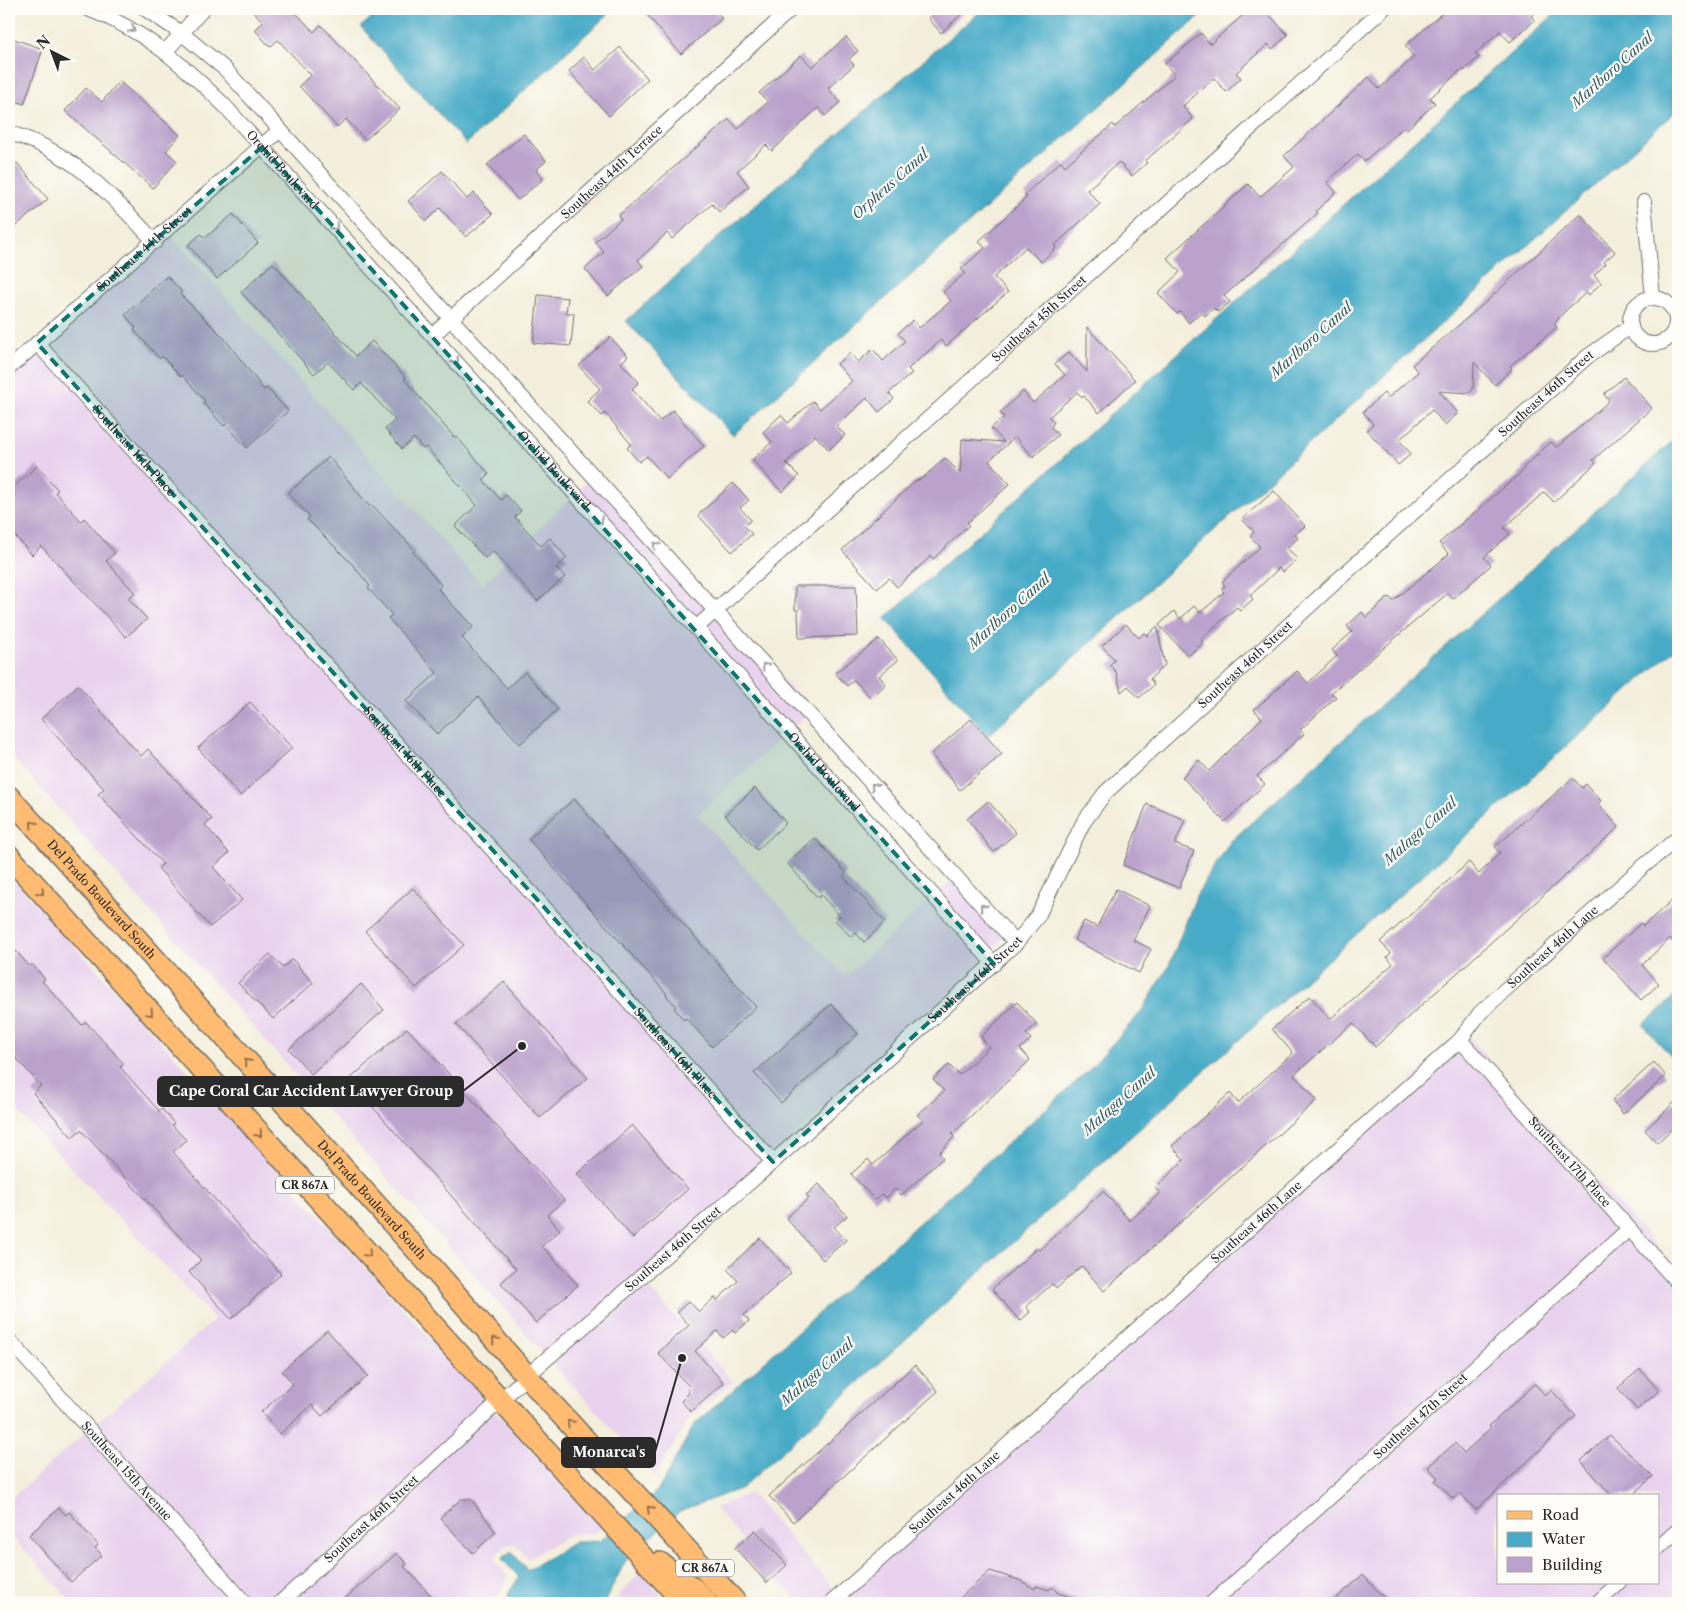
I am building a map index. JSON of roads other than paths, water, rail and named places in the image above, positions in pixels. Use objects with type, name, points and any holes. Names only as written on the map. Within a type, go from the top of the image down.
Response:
[{"type":"main road","name":"Del Prado Boulevard South","points":[[9,797],[423,1257],[527,1376],[736,1603]]},
{"type":"main road","name":"CR 867A","points":[[9,856],[629,1543],[648,1558],[684,1603]]},
{"type":"main road","points":[[648,1558],[677,1575],[707,1603]]},
{"type":"street","name":"Orchid Boulevard","points":[[88,9],[121,23],[166,50],[224,104],[696,628],[994,964]]},
{"type":"street","name":"Orchid Boulevard","points":[[145,9],[180,32],[225,68],[1016,942]]},
{"type":"street","points":[[166,50],[180,32],[203,9]]},
{"type":"street","name":"Southeast 44th Terrace","points":[[433,335],[791,9]]},
{"type":"street","name":"Southeast 45th Street","points":[[696,628],[716,612],[1382,9]]},
{"type":"street","name":"Southeast 44th Street","points":[[9,368],[155,242],[280,130]]},
{"type":"street","points":[[9,133],[44,145],[69,161],[119,204],[155,242]]},
{"type":"street","points":[[1644,202],[1653,298]]},
{"type":"street","points":[[1653,298],[1661,299],[1673,309],[1676,316],[1674,332],[1662,342],[1654,344],[1639,339],[1631,326],[1635,307],[1646,299],[1653,298]]},
{"type":"street","name":"Southeast 46th Street","points":[[280,1603],[527,1376],[773,1162],[994,964],[1038,916],[1083,822],[1106,793],[1340,578],[1580,364],[1603,344],[1631,326]]},
{"type":"street","name":"Southeast 16th Place","points":[[37,343],[773,1162]]},
{"type":"street","name":"Southeast 46th Lane","points":[[831,1603],[1460,1040],[1475,1020],[1506,988],[1678,838]]},
{"type":"street","name":"Southeast 17th Place","points":[[1460,1040],[1678,1283]]},
{"type":"street","name":"Southeast 47th Street","points":[[1212,1603],[1630,1229]]},
{"type":"street","name":"Southeast 15th Avenue","points":[[9,1340],[245,1603]]},
{"type":"street","points":[[1660,1546],[1678,1530]]},
{"type":"street","points":[[1597,1603],[1618,1584]]},
{"type":"water","points":[[381,9],[614,9],[466,144],[361,27]]},
{"type":"water","name":"Orpheus Canal","points":[[983,9],[1208,9],[733,435],[626,321],[731,226]]},
{"type":"water","name":"Marlboro Canal","points":[[1560,9],[1678,9],[1678,109],[988,736],[885,618]]},
{"type":"water","name":"Malaga Canal","points":[[1678,436],[1678,646],[742,1488],[680,1511],[626,1560],[604,1603],[502,1603],[509,1596],[508,1594],[519,1577],[502,1559],[511,1551],[527,1570],[575,1542],[600,1541],[659,1489],[694,1425],[1087,1072],[1141,1012],[1168,968],[1197,894],[1231,841]]},
{"type":"water","points":[[1678,993],[1678,1064],[1643,1025]]},
{"type":"place","name":"Cape Coral Car Accident Lawyer Group","points":[[522,1046]]},
{"type":"place","name":"Monarca's","points":[[682,1358]]}]
